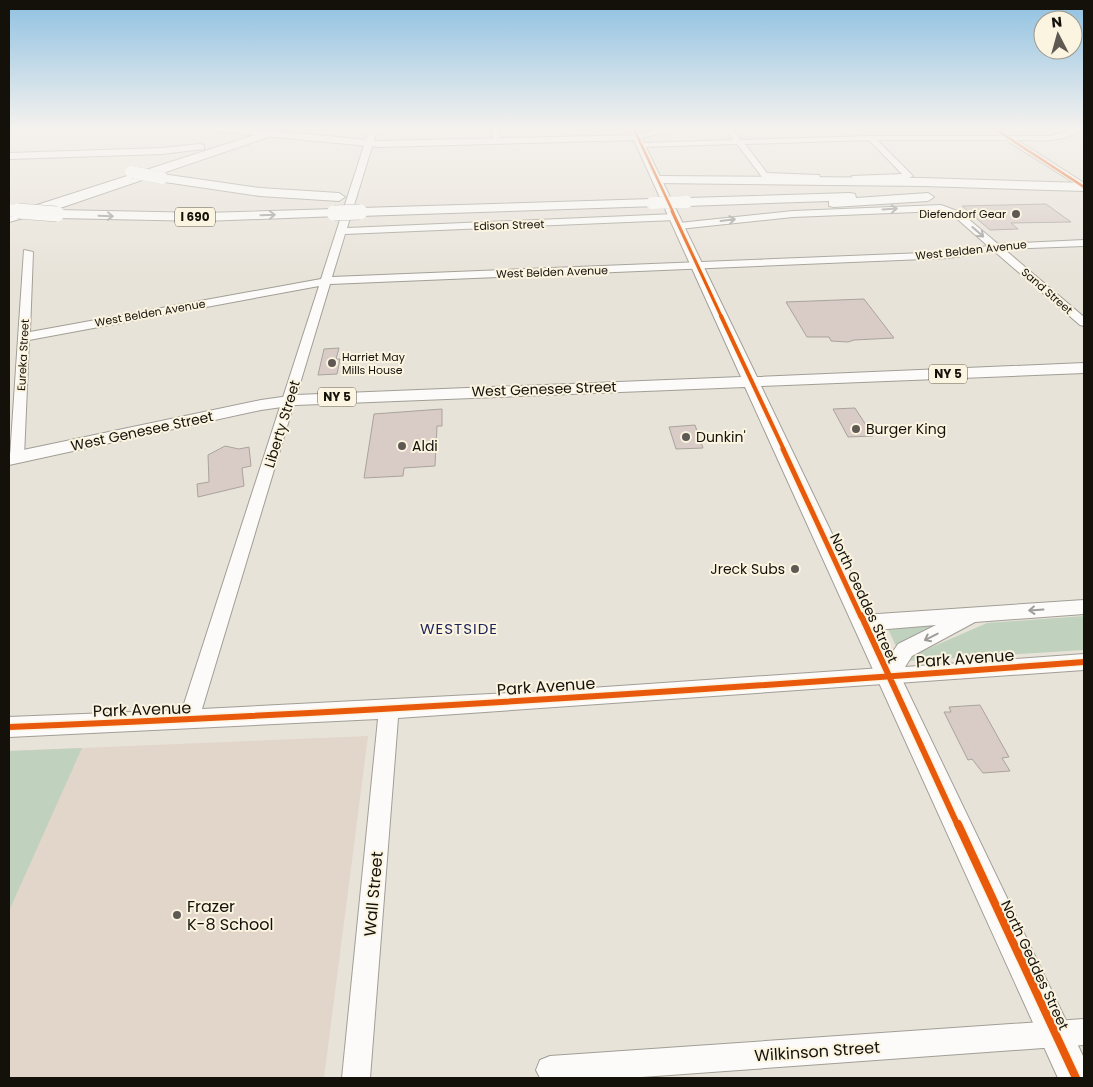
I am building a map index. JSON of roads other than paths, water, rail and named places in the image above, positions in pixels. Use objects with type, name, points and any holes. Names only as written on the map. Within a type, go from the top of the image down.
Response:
[{"type":"highway","points":[[9,218],[136,178]]},
{"type":"highway","name":"I 690","points":[[160,178],[260,192],[339,197],[471,200],[650,199]]},
{"type":"highway","points":[[658,180],[922,182],[1016,186]]},
{"type":"highway","name":"I 690","points":[[9,210],[57,214],[204,217],[1016,186],[1084,187]]},
{"type":"highway","points":[[677,222],[839,202],[958,194]]},
{"type":"highway","name":"I 690","points":[[684,198],[958,194],[1084,196]]},
{"type":"main road","name":"North Geddes Street","points":[[658,180],[862,623],[1076,1078]]},
{"type":"main road","name":"West Genesee Street","points":[[13,458],[289,401],[363,396],[1084,368]]},
{"type":"street","name":"Liberty Street","points":[[189,720],[358,178]]},
{"type":"street","points":[[846,178],[871,178]]},
{"type":"street","points":[[1070,178],[1084,187]]},
{"type":"street","name":"Edison Street","points":[[342,231],[677,222],[794,214],[937,208]]},
{"type":"street","name":"Sand Street","points":[[937,208],[957,214],[1084,323]]},
{"type":"street","name":"West Belden Avenue","points":[[24,336],[327,281],[362,278],[948,255],[996,247],[1084,243]]},
{"type":"street","name":"Eureka Street","points":[[13,458],[24,336],[28,252]]},
{"type":"street","points":[[862,623],[1084,607]]},
{"type":"street","points":[[888,676],[905,650],[975,614]]},
{"type":"street","name":"Park Avenue","points":[[9,727],[189,720],[389,709],[1084,662]]},
{"type":"street","name":"Wall Street","points":[[356,1078],[389,709]]},
{"type":"street","name":"Wilkinson Street","points":[[550,1070],[1084,1032]]},
{"type":"place","name":"Diefendorf Gear","points":[[1016,214]]},
{"type":"place","name":"Harriet May Mills House","points":[[332,363]]},
{"type":"place","name":"Burger King","points":[[856,429]]},
{"type":"place","name":"Dunkin'","points":[[686,437]]},
{"type":"place","name":"Aldi","points":[[402,446]]},
{"type":"place","name":"Jreck Subs","points":[[795,569]]},
{"type":"place","name":"Frazer K-8 School","points":[[177,915]]},
{"type":"district","name":"WESTSIDE","points":[[459,629]]}]
